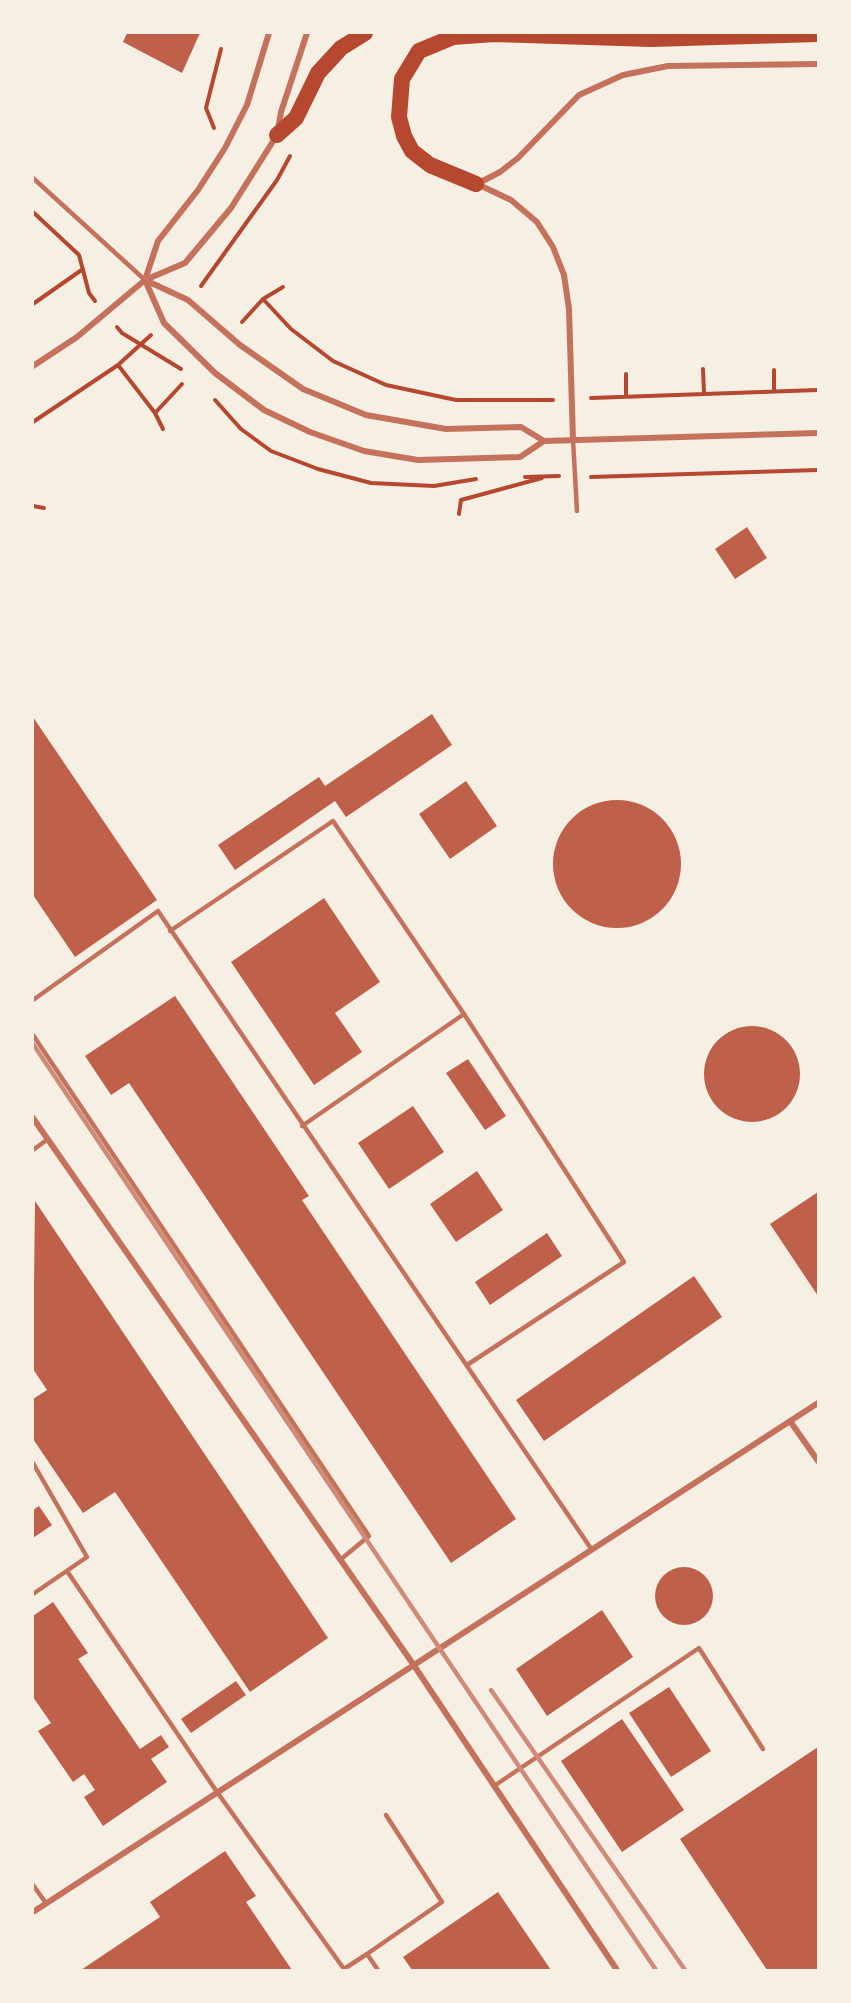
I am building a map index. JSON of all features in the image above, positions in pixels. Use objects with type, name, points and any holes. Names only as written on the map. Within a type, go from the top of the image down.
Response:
[{"type":"highway","points":[[277,135],[296,118],[318,73],[340,48],[365,33]]},
{"type":"highway","points":[[476,184],[430,165],[412,151],[404,136],[399,117],[402,80],[419,51],[453,37],[494,34],[651,39],[746,33],[818,34]]},
{"type":"street","points":[[269,33],[246,105],[225,148],[198,190],[158,241],[145,280],[164,323],[215,374],[264,410],[310,432],[364,451],[418,460],[520,457],[544,441],[818,433]]},
{"type":"street","points":[[33,366],[77,337],[145,280],[185,263],[231,208],[277,135],[281,112],[307,33]]},
{"type":"street","points":[[476,184],[500,172],[518,158],[579,95],[623,75],[668,66],[818,64]]},
{"type":"street","points":[[476,184],[512,201],[537,222],[554,247],[564,275],[569,309],[573,440]]},
{"type":"street","points":[[145,280],[188,300],[240,345],[303,389],[366,415],[446,429],[521,427],[544,441]]},
{"type":"street","points":[[33,1118],[413,1664],[617,1970]]},
{"type":"street","points":[[33,1912],[818,1402]]},
{"type":"street","points":[[790,1421],[818,1461]]},
{"type":"lane","points":[[33,178],[145,280]]},
{"type":"lane","points":[[573,440],[577,511]]},
{"type":"lane","points":[[170,931],[333,821],[464,1014],[624,1262],[467,1365]]},
{"type":"lane","points":[[33,1000],[158,911],[592,1550]]},
{"type":"lane","points":[[302,1126],[464,1014]]},
{"type":"lane","points":[[33,1035],[369,1536],[340,1560]]},
{"type":"lane","points":[[33,1150],[48,1139]]},
{"type":"lane","points":[[33,1463],[87,1557],[33,1594]]},
{"type":"lane","points":[[67,1571],[217,1792],[344,1969],[442,1902],[386,1815]]},
{"type":"lane","points":[[494,1786],[699,1648],[763,1749]]},
{"type":"lane","points":[[33,1885],[46,1904]]},
{"type":"lane","points":[[367,1954],[378,1970]]},
{"type":"path","points":[[221,49],[206,108],[225,148]]},
{"type":"path","points":[[33,212],[79,255],[83,269],[33,303]]},
{"type":"path","points":[[242,322],[263,300],[283,287]]},
{"type":"path","points":[[263,300],[291,329],[333,361],[386,385],[456,400],[573,399],[626,395],[818,390]]},
{"type":"path","points":[[33,422],[118,364],[142,344]]},
{"type":"path","points":[[118,364],[155,413],[163,429]]},
{"type":"path","points":[[703,369],[704,393]]},
{"type":"path","points":[[774,370],[774,392]]},
{"type":"path","points":[[626,374],[626,395]]},
{"type":"path","points":[[155,413],[182,384]]},
{"type":"path","points":[[594,477],[818,470]]},
{"type":"path","points":[[459,514],[461,500],[547,477]]},
{"type":"path","points":[[33,506],[44,508]]},
{"type":"building","points":[[127,33],[200,33],[182,73],[123,42]]},
{"type":"building","points":[[747,527],[767,558],[735,579],[715,549]]},
{"type":"building","points":[[432,714],[452,745],[346,817],[335,801],[235,870],[218,845],[319,777],[325,786]]},
{"type":"building","points":[[33,717],[157,900],[75,957],[33,895]]},
{"type":"building","points":[[466,781],[497,826],[450,859],[419,814]]},
{"type":"building","points":[[617,800],[641,805],[662,819],[676,840],[681,864],[676,888],[662,909],[641,923],[617,928],[593,923],[572,909],[558,888],[553,864],[558,840],[572,819],[593,805]]},
{"type":"building","points":[[324,898],[380,982],[335,1013],[362,1052],[314,1085],[231,962]]},
{"type":"building","points":[[175,996],[309,1196],[302,1200],[516,1519],[451,1563],[129,1083],[111,1095],[85,1056]]},
{"type":"building","points":[[743,1026],[761,1026],[779,1034],[792,1047],[800,1065],[797,1093],[779,1114],[761,1122],[743,1122],[725,1114],[712,1101],[704,1083],[704,1065],[712,1047],[725,1034]]},
{"type":"building","points":[[468,1059],[506,1116],[485,1130],[446,1073]]},
{"type":"building","points":[[413,1106],[444,1152],[389,1189],[358,1143]]},
{"type":"building","points":[[477,1171],[503,1210],[456,1242],[430,1204]]},
{"type":"building","points":[[818,1192],[818,1296],[770,1224]]},
{"type":"building","points":[[35,1201],[328,1638],[250,1692],[115,1492],[83,1513],[33,1439],[33,1399],[47,1390],[33,1369]]},
{"type":"building","points":[[547,1233],[562,1256],[490,1305],[475,1282]]},
{"type":"building","points":[[694,1276],[722,1317],[544,1441],[516,1400]]},
{"type":"building","points":[[39,1506],[52,1525],[33,1538],[33,1510]]},
{"type":"building","points":[[684,1567],[695,1569],[708,1580],[713,1596],[711,1607],[700,1620],[684,1625],[673,1623],[660,1612],[655,1596],[657,1585],[668,1572]]},
{"type":"building","points":[[53,1602],[88,1653],[78,1659],[140,1749],[161,1735],[169,1747],[151,1759],[167,1782],[103,1826],[84,1797],[95,1790],[84,1774],[73,1782],[38,1731],[51,1723],[33,1697],[33,1616]]},
{"type":"building","points":[[602,1610],[633,1657],[547,1716],[516,1669]]},
{"type":"building","points":[[236,1681],[246,1695],[191,1733],[181,1719]]},
{"type":"building","points":[[669,1687],[711,1751],[671,1777],[629,1713]]},
{"type":"building","points":[[622,1719],[684,1810],[622,1852],[561,1761]]},
{"type":"building","points":[[818,1747],[818,1970],[767,1970],[680,1839]]},
{"type":"building","points":[[225,1851],[256,1896],[246,1902],[292,1970],[81,1970],[160,1917],[150,1902]]},
{"type":"building","points":[[498,1892],[551,1970],[412,1970],[403,1957]]},
{"type":"railway","points":[[33,1044],[656,1970]]},
{"type":"railway","points":[[491,1690],[685,1970]]}]
